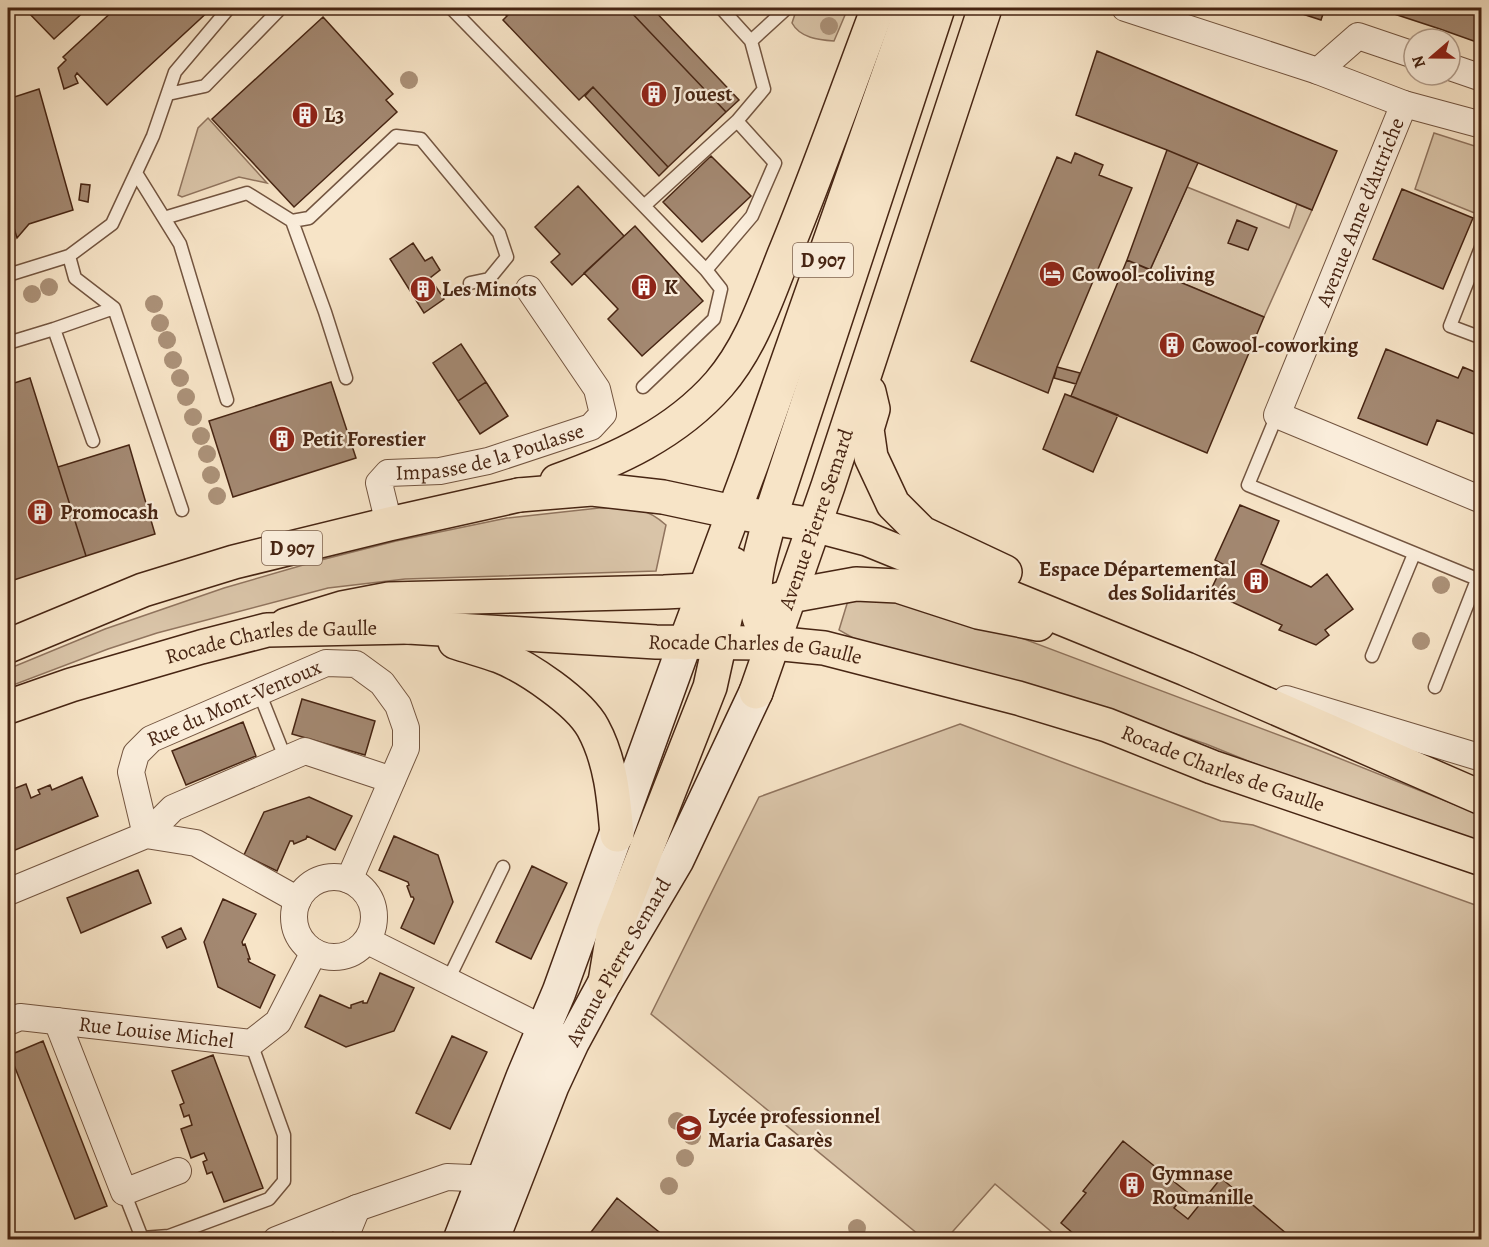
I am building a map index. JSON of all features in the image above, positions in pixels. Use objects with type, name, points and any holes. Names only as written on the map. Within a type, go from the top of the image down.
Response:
[{"type":"main road","points":[[519,495],[595,468],[662,433],[684,418],[718,385],[739,358],[754,330],[791,239],[878,8]]},
{"type":"main road","name":"Avenue Pierre Semard","points":[[460,1239],[498,1183],[552,1086],[556,1035],[601,880],[684,643],[731,582],[729,525],[912,8]]},
{"type":"main road","points":[[605,981],[613,934],[734,624],[731,582],[770,518],[938,8]]},
{"type":"main road","name":"Avenue Pierre Semard","points":[[556,1035],[605,981],[677,860],[756,693],[985,8]]},
{"type":"main road","points":[[864,372],[873,409],[867,429],[871,457],[893,504],[922,533],[1032,585],[1110,639]]},
{"type":"main road","name":"D 907","points":[[8,646],[143,590],[234,562],[519,495],[592,489],[663,497],[694,504],[711,520],[729,525]]},
{"type":"main road","points":[[729,525],[770,518],[814,525],[867,539],[1082,625],[1482,798]]},
{"type":"main road","points":[[267,630],[342,608],[389,599],[731,582],[797,545],[814,525]]},
{"type":"main road","points":[[734,624],[790,596],[856,584],[898,586],[978,612],[1110,639]]},
{"type":"main road","points":[[734,624],[759,621],[773,643]]},
{"type":"main road","name":"Rocade Charles de Gaulle","points":[[8,707],[71,685],[267,630],[408,627],[684,643],[734,624],[773,643],[824,648],[1018,698],[1107,725],[1212,766],[1475,858]]},
{"type":"main road","points":[[408,627],[502,657],[550,685],[575,704],[592,726],[607,764],[613,789],[617,835]]},
{"type":"main road","points":[[756,693],[794,661],[824,648]]},
{"type":"main road","name":"Avenue Pierre Semard","points":[[492,1239],[498,1183]]},
{"type":"street","points":[[1125,8],[1318,71],[1404,104],[1482,125]]},
{"type":"street","points":[[1318,71],[1358,36],[1402,51]]},
{"type":"street","points":[[1462,72],[1482,78]]},
{"type":"street","name":"Avenue Anne d'Autriche","points":[[1277,415],[1404,104]]},
{"type":"street","name":"Impasse de la Poulasse","points":[[389,524],[379,483],[388,473],[440,471],[488,461],[591,427],[603,414],[597,389],[529,288]]},
{"type":"street","points":[[1277,415],[1482,500]]},
{"type":"street","name":"Rue du Mont-Ventoux","points":[[146,835],[131,772],[136,753],[151,739],[326,663],[356,664],[382,683],[398,705],[406,728],[406,748],[349,880]]},
{"type":"street","points":[[1186,669],[1482,758]]},
{"type":"street","points":[[8,892],[146,835],[173,808],[305,752],[392,780]]},
{"type":"street","points":[[146,835],[196,843],[298,900]]},
{"type":"street","points":[[336,877],[349,880],[368,894],[375,918],[373,930],[368,941],[359,949],[342,957],[325,957],[303,944],[297,932],[294,919],[298,900],[311,885],[323,878],[336,877]]},
{"type":"street","points":[[368,941],[556,1035]]},
{"type":"street","name":"Rue Louise Michel","points":[[8,1022],[20,1017],[251,1042],[278,1023],[314,952]]},
{"type":"street","name":"Rue Louise Michel","points":[[57,1021],[124,1192]]},
{"type":"street","points":[[124,1192],[178,1171]]},
{"type":"street","points":[[276,1239],[447,1177],[498,1183]]},
{"type":"street","points":[[344,1239],[357,1208]]},
{"type":"lane","points":[[8,275],[69,256],[112,224],[153,136],[175,72],[229,8]]},
{"type":"lane","points":[[451,8],[706,270],[721,289],[714,319],[643,387]]},
{"type":"lane","points":[[644,206],[737,121],[764,89],[751,41],[721,8]]},
{"type":"lane","points":[[751,41],[787,8]]},
{"type":"lane","points":[[168,94],[205,86],[278,11]]},
{"type":"lane","points":[[706,270],[752,216],[775,164],[737,121]]},
{"type":"lane","points":[[292,221],[309,218],[396,136],[422,139],[499,233],[507,257],[489,279],[470,283]]},
{"type":"lane","points":[[136,173],[180,244],[227,400]]},
{"type":"lane","points":[[164,218],[248,193],[292,221],[346,378]]},
{"type":"lane","points":[[1482,245],[1450,326],[1482,338]]},
{"type":"lane","points":[[69,256],[75,278],[114,308],[182,510]]},
{"type":"lane","points":[[8,343],[114,308]]},
{"type":"lane","points":[[54,329],[93,441]]},
{"type":"lane","points":[[1277,415],[1248,485],[1479,580],[1435,687]]},
{"type":"lane","points":[[1372,656],[1414,554]]},
{"type":"lane","points":[[259,692],[286,759]]},
{"type":"lane","points":[[448,980],[504,867]]},
{"type":"lane","name":"Avenue Pierre Semard","points":[[542,1066],[556,1035]]},
{"type":"lane","points":[[124,1192],[140,1239],[169,1236],[269,1199],[284,1181],[284,1135],[251,1042]]},
{"type":"shaded area","points":[[797,8],[848,8],[834,41],[816,39],[795,28],[792,23]]},
{"type":"shaded area","points":[[208,118],[267,183],[239,177],[182,197],[178,195],[198,128]]},
{"type":"shaded area","points":[[1434,133],[1481,148],[1481,202],[1477,214],[1415,189]]},
{"type":"shaded area","points":[[1187,187],[1289,228],[1297,204],[1312,210],[1264,317],[1150,270]]},
{"type":"shaded area","points":[[599,508],[642,510],[666,525],[656,571],[405,579],[328,588],[157,633],[8,687],[8,669],[105,629],[224,588],[396,541],[507,518]]},
{"type":"shaded area","points":[[850,594],[923,601],[1316,749],[1481,815],[1481,842],[1340,798],[1206,744],[1049,692],[862,643],[839,630]]},
{"type":"shaded area","points":[[960,724],[1221,821],[1253,825],[1481,907],[1481,1239],[1060,1239],[995,1184],[946,1239],[924,1239],[651,1014],[759,797]]},
{"type":"building","points":[[24,8],[88,8],[54,39]]},
{"type":"building","points":[[116,8],[212,8],[107,105],[77,73],[75,76],[78,83],[64,89],[58,68],[66,60],[63,57]]},
{"type":"building","points":[[499,8],[515,8],[507,16]]},
{"type":"building","name":"J ouest","points":[[515,8],[627,8],[726,112],[668,167],[593,87],[579,100],[503,20]]},
{"type":"building","points":[[627,8],[652,8],[739,100],[726,112]]},
{"type":"building","points":[[1284,8],[1325,8],[1321,20]]},
{"type":"building","points":[[1376,8],[1482,8],[1482,44],[1462,37],[1462,27],[1434,27]]},
{"type":"building","name":"L3","points":[[323,17],[393,94],[386,100],[397,112],[294,207],[212,119]]},
{"type":"building","points":[[1097,51],[1337,151],[1312,210],[1076,115]]},
{"type":"building","points":[[593,87],[668,167],[659,176],[585,96]]},
{"type":"building","points":[[39,89],[73,210],[29,224],[17,238],[14,228],[8,230],[8,99]]},
{"type":"building","points":[[1167,150],[1198,163],[1150,270],[1127,260]]},
{"type":"building","name":"Cowool-coliving","points":[[1075,153],[1103,165],[1099,175],[1132,188],[1048,393],[971,361],[1057,157],[1071,163]]},
{"type":"building","points":[[711,156],[751,196],[702,242],[663,202]]},
{"type":"building","points":[[81,184],[90,185],[88,202],[79,200]]},
{"type":"building","points":[[578,186],[624,236],[572,285],[551,262],[560,254],[535,227]]},
{"type":"building","points":[[1402,189],[1473,218],[1443,289],[1373,259]]},
{"type":"building","points":[[1237,220],[1257,228],[1248,250],[1228,243]]},
{"type":"building","name":"K","points":[[635,226],[703,301],[642,356],[608,319],[618,309],[584,273]]},
{"type":"building","name":"Les Minots","points":[[413,243],[425,261],[432,257],[440,270],[430,278],[444,299],[424,313],[390,259]]},
{"type":"building","name":"Cowool-coworking","points":[[1127,260],[1264,317],[1207,453],[1071,396]]},
{"type":"building","points":[[461,344],[486,382],[458,401],[433,363]]},
{"type":"building","points":[[1386,349],[1458,378],[1463,367],[1482,375],[1482,416],[1474,434],[1437,420],[1427,445],[1358,418]]},
{"type":"building","points":[[1057,367],[1080,373],[1076,384],[1054,378]]},
{"type":"building","name":"Promocash","points":[[30,378],[86,556],[8,582],[8,385]]},
{"type":"building","name":"Petit Forestier","points":[[331,382],[356,458],[233,497],[209,421]]},
{"type":"building","points":[[486,382],[508,416],[480,434],[458,401]]},
{"type":"building","points":[[1065,394],[1118,415],[1093,472],[1043,449]]},
{"type":"building","points":[[129,445],[155,534],[86,556],[58,467]]},
{"type":"building","name":"Espace Départemental des Solidarités","points":[[1240,505],[1279,521],[1261,564],[1311,587],[1327,574],[1353,609],[1325,630],[1329,635],[1316,645],[1279,630],[1282,625],[1210,592],[1223,564],[1215,560]]},
{"type":"building","points":[[302,699],[375,721],[365,755],[292,734]]},
{"type":"building","points":[[243,722],[256,756],[186,785],[172,751]]},
{"type":"building","points":[[82,777],[98,816],[8,853],[8,791],[26,784],[31,798],[40,794],[38,790],[50,785],[52,790]]},
{"type":"building","points":[[309,797],[352,816],[335,850],[307,836],[306,839],[294,844],[290,841],[277,871],[244,855],[264,812]]},
{"type":"building","points":[[394,836],[438,855],[453,902],[434,944],[401,928],[414,899],[407,886],[408,882],[379,870]]},
{"type":"building","points":[[532,866],[567,883],[531,959],[496,942]]},
{"type":"building","points":[[138,870],[151,903],[81,933],[67,898]]},
{"type":"building","points":[[223,899],[256,914],[242,942],[243,945],[245,944],[249,962],[275,975],[260,1008],[218,987],[204,942]]},
{"type":"building","points":[[181,928],[186,939],[167,948],[162,937]]},
{"type":"building","points":[[380,973],[414,988],[394,1031],[346,1047],[305,1027],[320,995],[349,1008],[363,1001],[367,1003]]},
{"type":"building","points":[[452,1036],[487,1052],[450,1129],[416,1113]]},
{"type":"building","points":[[43,1041],[107,1206],[75,1219],[10,1055]]},
{"type":"building","points":[[213,1055],[263,1188],[224,1202],[212,1172],[207,1174],[203,1162],[207,1160],[204,1153],[191,1158],[181,1129],[192,1125],[189,1115],[184,1117],[180,1105],[184,1103],[172,1071]]},
{"type":"building","name":"Gymnase Roumanille","points":[[1123,1141],[1187,1192],[1174,1208],[1188,1219],[1221,1178],[1294,1240],[1081,1240],[1061,1223],[1086,1193],[1083,1191]]},
{"type":"building","points":[[617,1198],[669,1240],[585,1240]]},
{"type":"building","points":[[367,1233],[384,1240],[365,1240]]},
{"type":"place","name":"J ouest","points":[[654,94]]},
{"type":"place","name":"L3","points":[[305,115]]},
{"type":"place","name":"Cowool-coliving","points":[[1052,274]]},
{"type":"place","name":"K","points":[[644,287]]},
{"type":"place","name":"Les Minots","points":[[423,289]]},
{"type":"place","name":"Cowool-coworking","points":[[1172,345]]},
{"type":"place","name":"Petit Forestier","points":[[282,439]]},
{"type":"place","name":"Promocash","points":[[40,512]]},
{"type":"place","name":"Espace Départemental des Solidarités","points":[[1256,581]]},
{"type":"place","name":"Lycée professionnel Maria Casarès","points":[[689,1128]]},
{"type":"place","name":"Gymnase Roumanille","points":[[1132,1185]]}]
